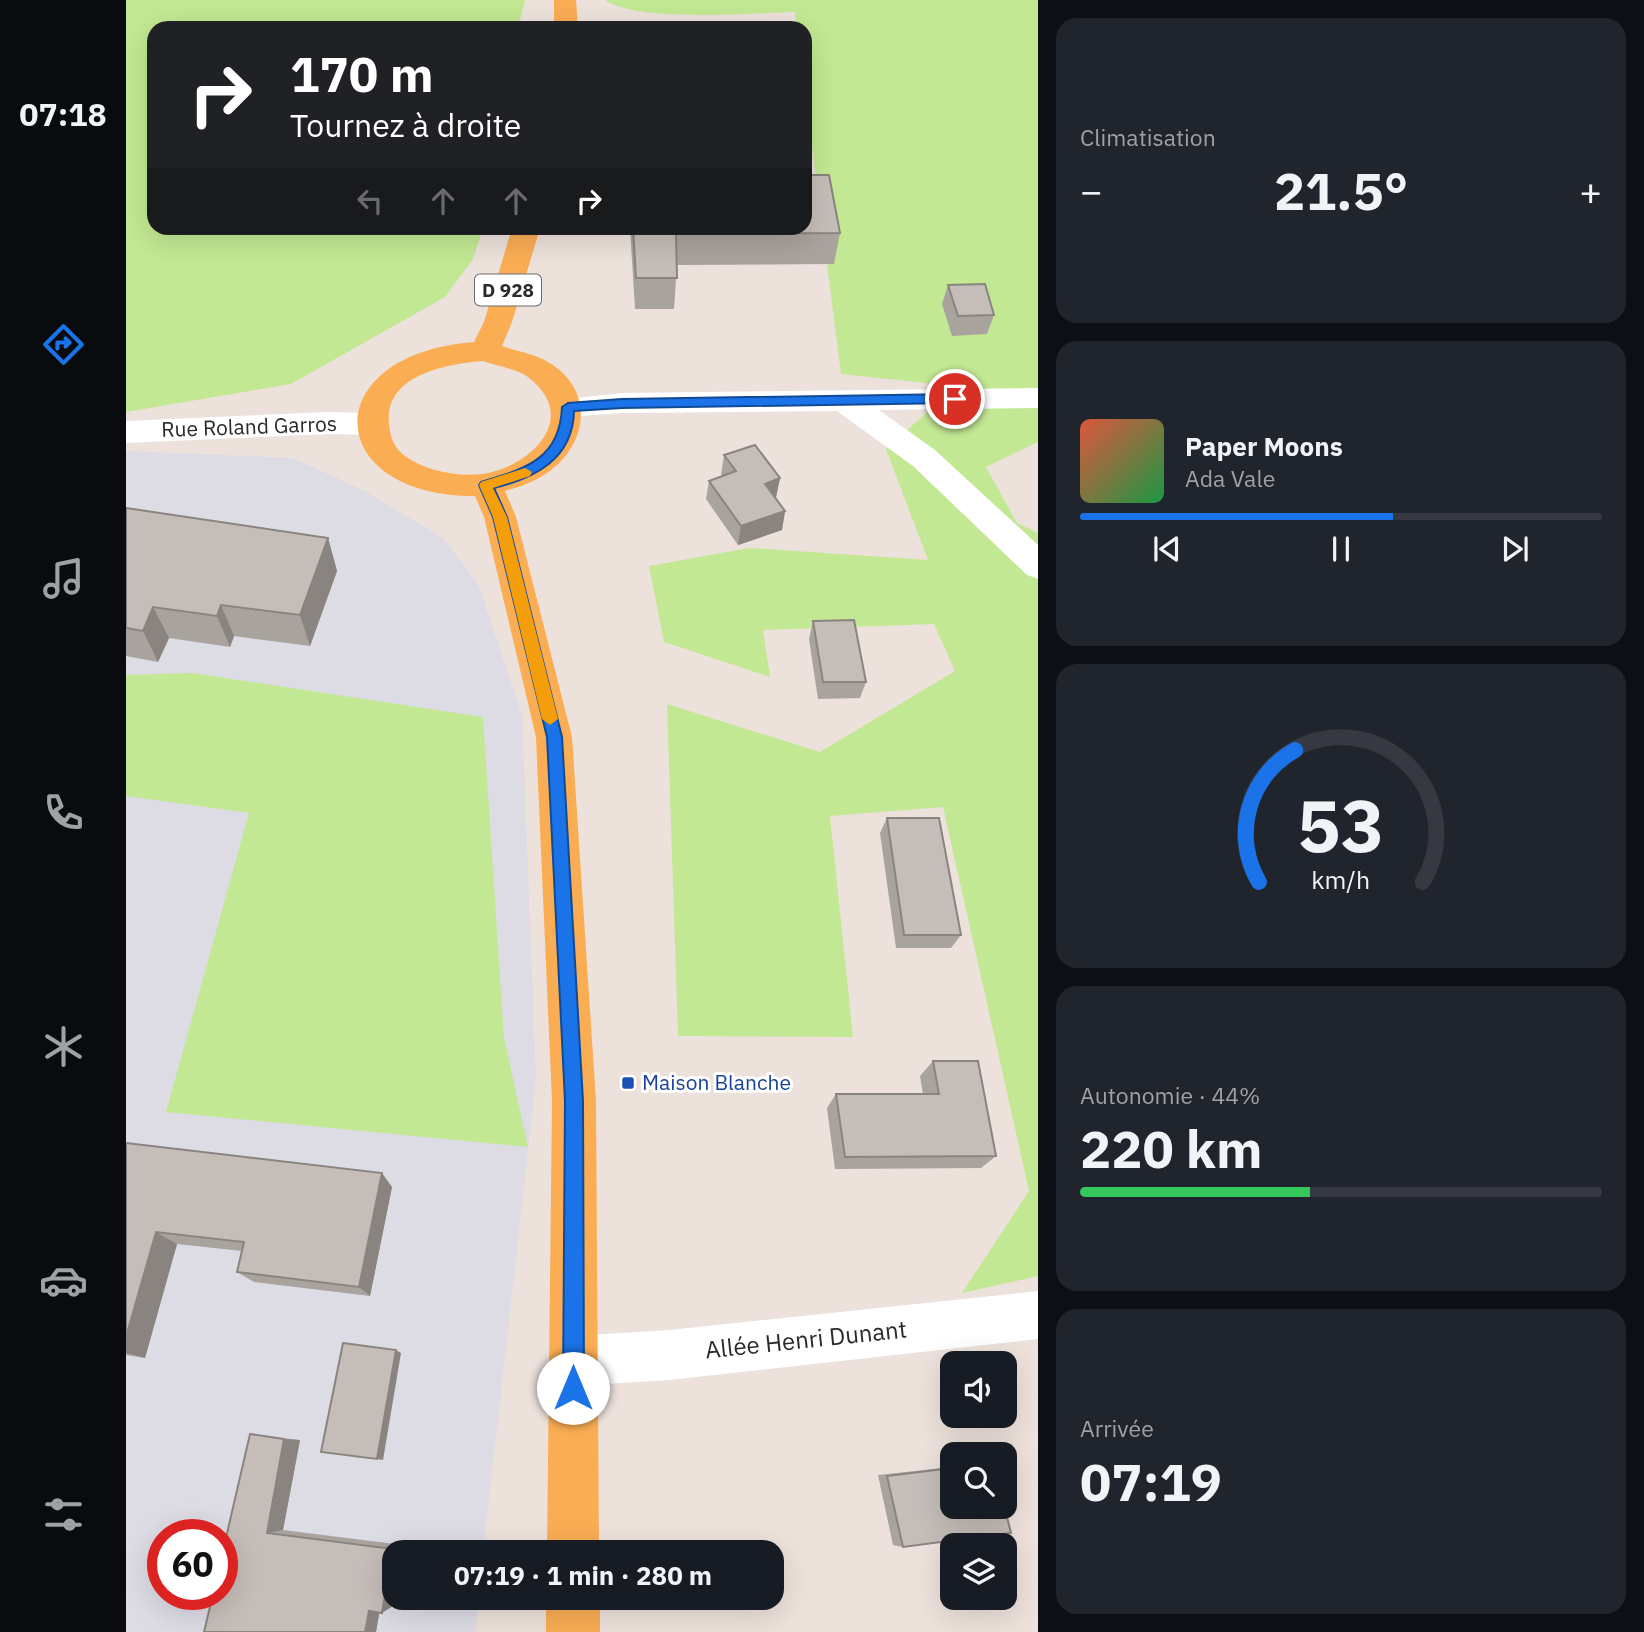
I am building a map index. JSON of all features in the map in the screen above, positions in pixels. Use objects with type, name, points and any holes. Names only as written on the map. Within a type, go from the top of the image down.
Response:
[{"type":"main road","points":[[565,0],[566,21]]},
{"type":"main road","name":"D 928","points":[[485,351],[498,322],[524,235]]},
{"type":"main road","points":[[485,351],[515,357],[541,369],[559,386],[568,407],[567,428],[558,448],[540,465],[515,478],[486,485],[452,486],[420,479],[394,465],[377,446],[372,424],[375,404],[387,385],[406,370],[430,358],[457,352],[485,351]]},
{"type":"main road","points":[[486,485],[500,517],[554,737],[574,1101],[573,1540]]},
{"type":"main road","points":[[573,1610],[573,1632]]},
{"type":"street","points":[[568,407],[622,403],[1038,398]]},
{"type":"street","points":[[843,400],[924,458],[1038,566]]},
{"type":"street","name":"Rue Roland Garros","points":[[126,432],[326,423],[372,424]]},
{"type":"street","name":"Allée Henri Dunant","points":[[573,1361],[669,1355],[1038,1315]]},
{"type":"shaded area","points":[[126,451],[293,458],[365,491],[444,539],[478,584],[522,715],[536,1079],[484,1540],[382,1540],[382,1610],[477,1610],[476,1632],[126,1632]]},
{"type":"green space","points":[[126,0],[525,0],[520,21],[147,21],[147,235],[481,235],[473,259],[445,297],[291,384],[126,412]]},
{"type":"green space","points":[[605,0],[1038,0],[1038,395],[841,374],[812,147],[812,21],[796,21],[795,12],[696,15],[643,12]]},
{"type":"green space","points":[[1038,404],[1038,442],[986,467],[1017,523],[1038,533],[1038,1276],[962,1293],[1029,1191],[943,807],[830,816],[853,1037],[678,1036],[667,704],[820,752],[955,671],[934,624],[763,630],[770,677],[664,642],[649,566],[749,548],[928,560],[886,449],[934,406]]},
{"type":"green space","points":[[192,673],[483,717],[504,1038],[528,1147],[166,1112],[249,813],[126,796],[126,675]]},
{"type":"building","points":[[812,175],[829,175],[840,233],[812,233]]},
{"type":"building","points":[[633,235],[676,235],[677,278],[636,278]]},
{"type":"building","points":[[985,284],[994,315],[958,316],[948,285]]},
{"type":"building","points":[[755,445],[780,478],[765,484],[785,511],[741,526],[709,481],[736,471],[724,455]]},
{"type":"building","points":[[126,508],[328,538],[300,615],[221,605],[217,616],[153,607],[143,631],[126,628]]},
{"type":"building","points":[[854,620],[866,682],[823,682],[813,621]]},
{"type":"building","points":[[887,818],[939,818],[961,935],[904,935]]},
{"type":"building","points":[[933,1061],[978,1061],[996,1156],[845,1157],[836,1094],[939,1094]]},
{"type":"building","points":[[126,1143],[382,1173],[359,1287],[237,1272],[244,1242],[156,1232],[126,1337]]},
{"type":"building","points":[[343,1343],[396,1350],[377,1459],[321,1452]]},
{"type":"building","points":[[250,1434],[284,1439],[267,1533],[382,1548],[382,1613],[369,1611],[365,1632],[204,1632],[209,1610],[238,1610],[238,1519],[230,1519]]},
{"type":"building","points":[[940,1469],[940,1519],[1008,1519],[1011,1533],[940,1533],[940,1542],[903,1547],[887,1476]]},
{"type":"slow traffic","points":[[525,472],[515,478],[486,485],[500,517],[550,719]]},
{"type":"place","name":"Maison Blanche","points":[[628,1083]]},
{"type":"route","points":[[573,1388],[574,1101],[554,737],[500,517],[486,485],[515,478],[540,465],[558,448],[567,428],[568,407],[622,403],[955,399]]}]
